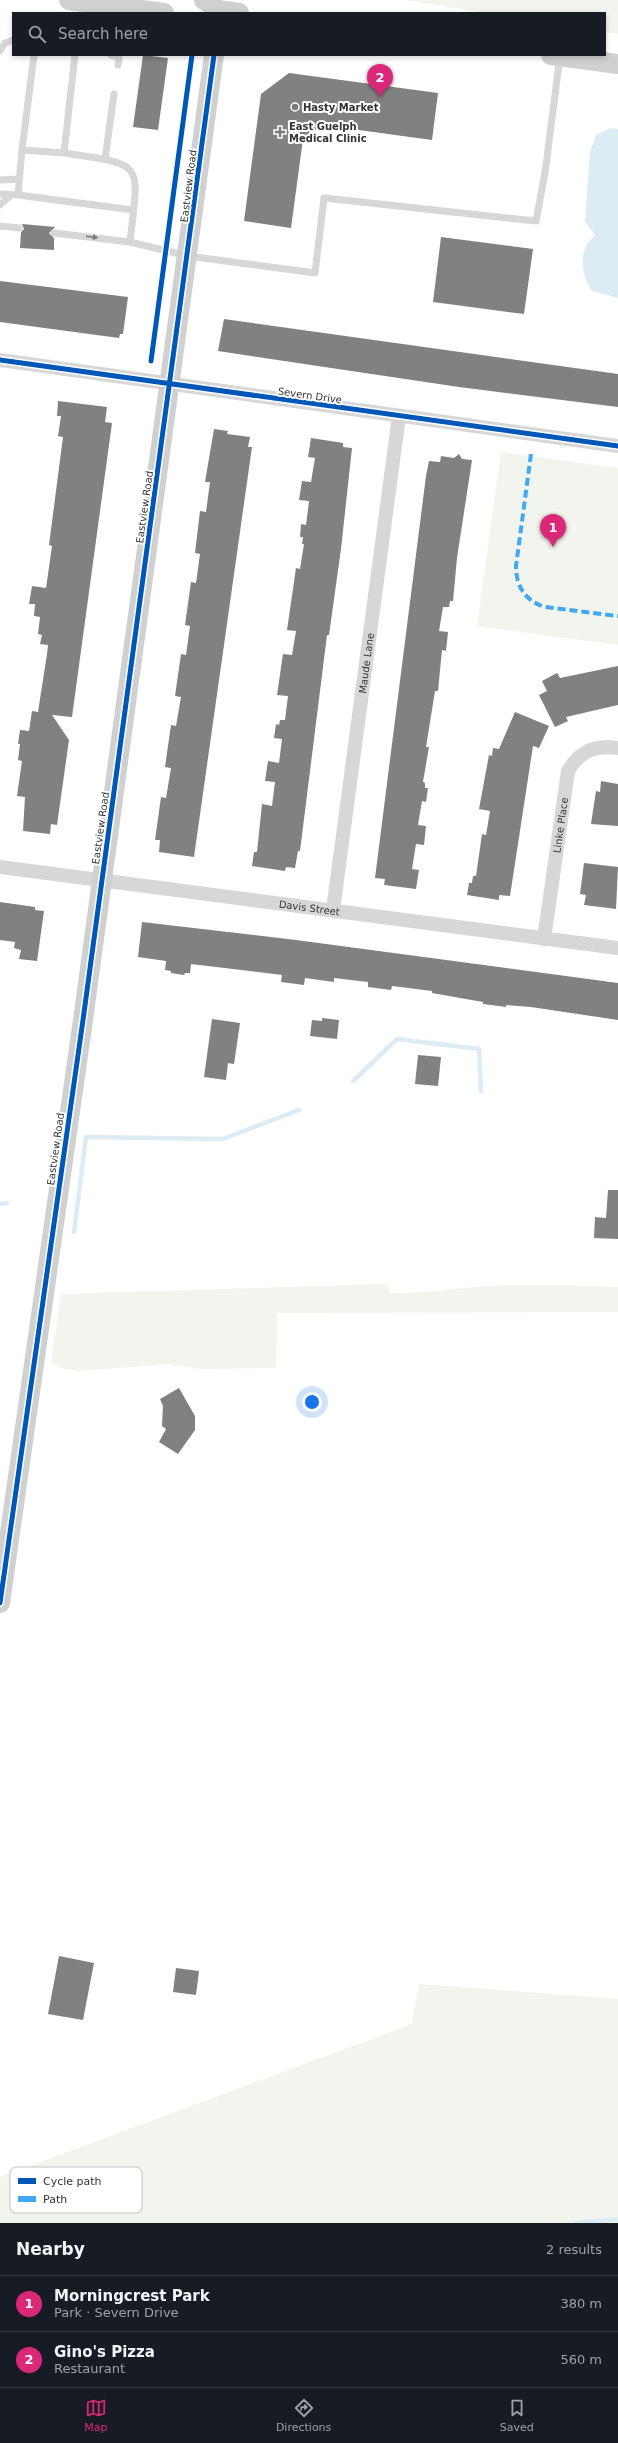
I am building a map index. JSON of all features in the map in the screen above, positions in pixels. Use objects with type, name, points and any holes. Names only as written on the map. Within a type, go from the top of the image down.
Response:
[{"type":"street","points":[[77,3],[155,12]]},
{"type":"street","points":[[215,7],[235,12]]},
{"type":"street","name":"Eastview Road","points":[[0,1603],[102,881],[188,256],[214,56]]},
{"type":"street","points":[[556,56],[618,64]]},
{"type":"street","name":"Severn Drive","points":[[0,360],[618,446]]},
{"type":"street","name":"Maude Lane","points":[[333,910],[399,416]]},
{"type":"street","name":"Linke Place","points":[[544,939],[568,771],[574,762],[588,750],[597,747],[618,748]]},
{"type":"street","name":"Davis Street","points":[[0,867],[618,948]]},
{"type":"lane","points":[[0,51],[5,44],[12,40]]},
{"type":"lane","points":[[0,205],[15,195],[19,179],[34,56]]},
{"type":"lane","points":[[64,153],[75,56]]},
{"type":"lane","points":[[115,56],[119,57],[118,65]]},
{"type":"lane","points":[[54,233],[130,242],[188,256],[315,273],[324,198],[536,221],[545,174],[556,56]]},
{"type":"lane","points":[[105,159],[114,94]]},
{"type":"lane","points":[[22,150],[64,153],[105,159],[128,166],[133,172],[136,183],[130,242]]},
{"type":"lane","points":[[0,180],[19,179]]},
{"type":"lane","points":[[0,194],[134,210]]},
{"type":"lane","points":[[0,226],[19,228]]},
{"type":"shaded area","points":[[406,0],[618,0],[618,34],[606,32],[606,12],[481,12]]},
{"type":"shaded area","points":[[611,128],[618,129],[618,298],[592,291],[583,270],[583,255],[585,248],[595,235],[585,221],[590,152],[596,135]]},
{"type":"shaded area","points":[[501,452],[618,468],[618,645],[477,626]]},
{"type":"shaded area","points":[[387,1284],[390,1293],[415,1293],[506,1285],[618,1287],[618,1312],[277,1313],[276,1368],[200,1369],[168,1364],[78,1371],[61,1368],[51,1362],[61,1294]]},
{"type":"shaded area","points":[[419,1984],[618,1999],[618,2223],[0,2223],[0,2177],[10,2173],[10,2213],[142,2213],[142,2167],[27,2167],[412,2024]]},
{"type":"building","points":[[143,56],[168,58],[158,130],[133,127]]},
{"type":"building","points":[[289,73],[438,93],[432,140],[322,125],[303,139],[291,228],[244,221],[261,94]]},
{"type":"building","points":[[22,224],[55,227],[49,233],[54,238],[54,250],[20,248],[21,232],[24,229]]},
{"type":"building","points":[[441,237],[533,249],[524,314],[433,302]]},
{"type":"building","points":[[0,281],[128,297],[123,334],[120,334],[119,338],[0,322]]},
{"type":"building","points":[[224,319],[618,374],[618,407],[459,387],[218,351]]},
{"type":"building","points":[[58,401],[107,407],[105,422],[112,423],[72,717],[52,715],[69,740],[57,825],[51,824],[50,834],[23,831],[25,797],[17,796],[22,761],[18,760],[20,730],[29,731],[32,711],[38,712],[48,645],[40,644],[42,635],[38,634],[40,617],[34,616],[35,604],[29,604],[32,586],[46,588],[52,546],[49,545],[63,437],[58,436],[61,416],[57,416]]},
{"type":"building","points":[[214,429],[228,431],[227,434],[250,437],[248,447],[252,447],[194,857],[159,852],[160,840],[155,840],[161,797],[166,798],[171,768],[165,767],[171,725],[176,726],[181,697],[175,696],[181,654],[186,655],[190,626],[185,625],[191,582],[196,583],[200,554],[195,553],[200,511],[206,512],[210,482],[205,482]]},
{"type":"building","points":[[311,438],[343,443],[343,447],[352,448],[341,549],[329,635],[327,635],[300,851],[298,851],[295,868],[286,867],[285,871],[252,866],[254,852],[257,852],[262,804],[272,806],[275,782],[265,781],[268,761],[279,763],[282,739],[274,738],[276,724],[279,725],[280,720],[285,720],[288,696],[277,695],[283,654],[292,655],[296,631],[287,630],[296,568],[300,569],[304,544],[302,544],[303,537],[300,537],[301,524],[306,525],[309,501],[299,500],[302,481],[311,482],[315,458],[308,457]]},
{"type":"building","points":[[459,454],[462,459],[472,460],[457,558],[453,601],[450,601],[449,607],[443,607],[439,631],[448,632],[446,651],[442,650],[438,691],[435,691],[426,747],[429,747],[423,782],[425,783],[425,788],[428,788],[426,802],[422,801],[418,825],[426,826],[424,845],[416,844],[412,869],[419,870],[416,889],[384,885],[385,879],[375,878],[426,476],[429,461],[440,462],[441,456],[454,458]]},
{"type":"building","points":[[618,666],[618,705],[566,717],[568,721],[555,727],[539,695],[547,691],[542,681],[557,673],[560,678]]},
{"type":"building","points":[[515,712],[549,726],[539,748],[533,746],[510,896],[499,895],[499,900],[467,895],[469,883],[472,883],[473,876],[476,876],[482,834],[486,835],[490,811],[479,809],[489,755],[492,756],[493,748],[499,749]]},
{"type":"building","points":[[601,781],[618,784],[618,826],[591,824],[596,791],[600,792]]},
{"type":"building","points":[[584,863],[618,867],[616,909],[584,905],[586,895],[580,894]]},
{"type":"building","points":[[0,902],[35,907],[35,910],[44,911],[37,961],[19,959],[21,950],[14,948],[15,942],[0,940]]},
{"type":"building","points":[[142,922],[296,940],[618,983],[618,1020],[531,1007],[506,1005],[506,1007],[483,1004],[483,1002],[432,993],[432,991],[392,986],[391,990],[368,987],[368,982],[334,978],[334,982],[305,978],[304,985],[281,982],[282,975],[191,964],[190,973],[185,973],[184,975],[171,973],[171,971],[165,970],[166,961],[138,957]]},
{"type":"building","points":[[322,1018],[339,1020],[337,1039],[310,1036],[312,1020],[322,1021]]},
{"type":"building","points":[[212,1019],[240,1023],[234,1064],[228,1063],[226,1080],[204,1077]]},
{"type":"building","points":[[418,1055],[441,1057],[438,1086],[415,1084]]},
{"type":"building","points":[[608,1190],[618,1190],[618,1239],[594,1238],[595,1217],[606,1218]]},
{"type":"building","points":[[179,1388],[195,1416],[195,1430],[178,1454],[159,1442],[166,1429],[162,1426],[163,1406],[160,1399]]},
{"type":"building","points":[[59,1956],[94,1963],[83,2020],[48,2014]]},
{"type":"building","points":[[176,1968],[199,1971],[196,1995],[173,1992]]},
{"type":"waterway","points":[[353,1081],[397,1039],[479,1049],[481,1091]]},
{"type":"waterway","points":[[74,1232],[86,1137],[223,1139],[299,1110]]},
{"type":"waterway","points":[[0,1204],[7,1203]]},
{"type":"waterway","points":[[575,2223],[618,2219]]},
{"type":"marked path","points":[[531,454],[516,566],[516,573],[523,592],[532,601],[545,607],[618,616]]},
{"type":"cycle path","points":[[151,361],[192,56]]},
{"type":"cycle path","points":[[0,1603],[83,1020],[214,56]]},
{"type":"cycle path","points":[[0,360],[618,446]]},
{"type":"place","name":"Gino's Pizza","points":[[380,97]]},
{"type":"place","name":"Hasty Market","points":[[295,107]]},
{"type":"place","name":"East Guelph Medical Clinic","points":[[280,132]]},
{"type":"place","name":"Morningcrest Park","points":[[553,547]]}]
